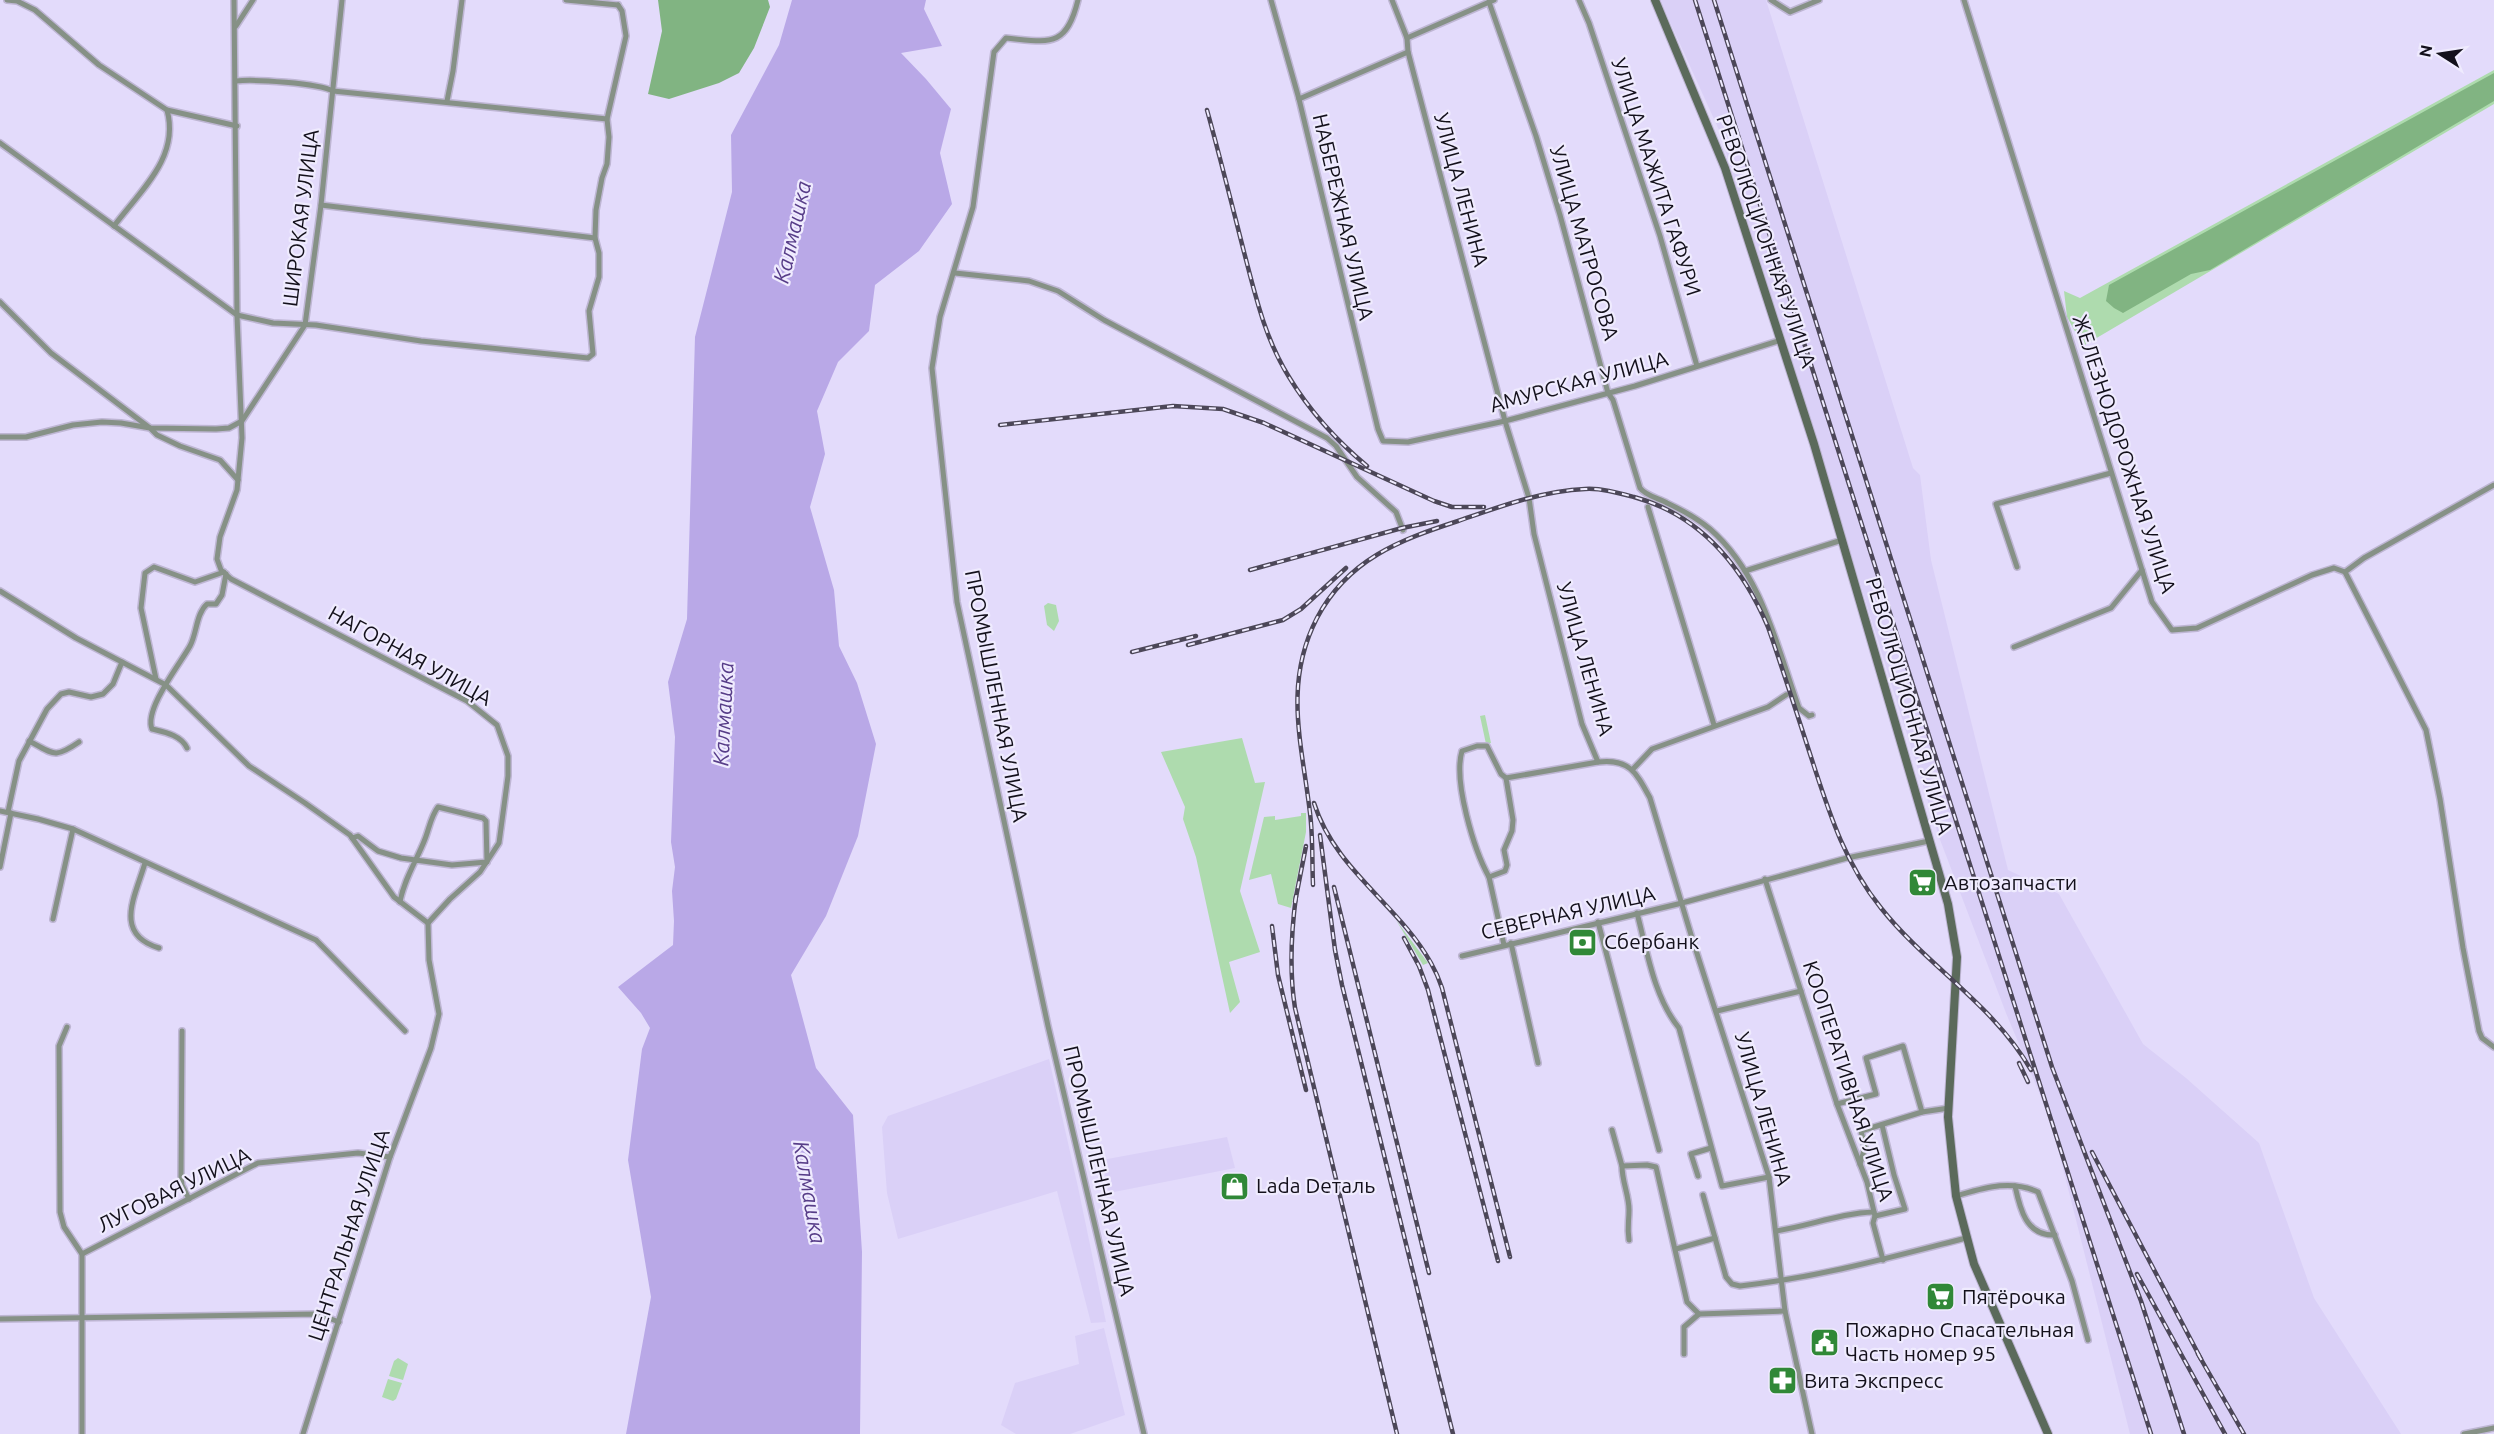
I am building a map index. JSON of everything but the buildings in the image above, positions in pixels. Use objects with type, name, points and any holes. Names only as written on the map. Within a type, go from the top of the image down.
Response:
[{"type":"main road","name":"РЕВОЛЮЦИОННАЯ УЛИЦА","points":[[1655,0],[1725,168],[1781,340],[1948,904],[1956,940],[1949,1108],[1950,1147],[1956,1196],[1974,1264],[2048,1434]]},
{"type":"street","points":[[7,0],[16,1],[35,10],[99,65],[168,110],[237,126]]},
{"type":"street","points":[[187,748],[178,738],[162,730],[152,729],[150,725],[158,700],[191,645],[201,609],[207,604],[216,604],[222,595],[227,575],[217,559],[218,548],[238,480],[242,421],[237,315],[234,0]]},
{"type":"street","points":[[235,27],[253,0]]},
{"type":"street","name":"ШИРОКАЯ УЛИЦА","points":[[242,421],[305,324],[321,205],[342,0]]},
{"type":"street","points":[[447,101],[462,0]]},
{"type":"street","points":[[0,143],[237,315],[273,323],[305,324],[421,340],[588,358],[592,354],[589,311],[599,277],[599,253],[595,238],[598,195],[607,164],[609,137],[607,119],[626,36],[620,3],[566,0]]},
{"type":"street","name":"ПРОМЫШЛЕННАЯ УЛИЦА","points":[[1078,0],[1073,20],[1061,36],[1049,42],[1006,38],[994,52],[973,207],[940,317],[932,368],[957,602],[1048,1026],[1143,1434]]},
{"type":"street","name":"НАБЕРЕЖНАЯ УЛИЦА","points":[[1271,0],[1299,99],[1361,363],[1383,441]]},
{"type":"street","name":"УЛИЦА ЛЕНИНА","points":[[1392,0],[1407,38],[1408,52],[1505,421],[1529,498],[1534,534],[1582,724],[1598,762],[1615,762],[1633,770],[1650,798],[1692,938],[1769,1177],[1785,1311],[1812,1434]]},
{"type":"street","name":"УЛИЦА МАЖИТА ГАФУРИ","points":[[1579,0],[1589,23],[1660,236],[1697,366]]},
{"type":"street","points":[[1771,0],[1790,12],[1819,0]]},
{"type":"street","name":"ЖЕЛЕЗНОДОРОЖНАЯ УЛИЦА","points":[[1964,0],[2151,602],[2172,630],[2197,628],[2312,575],[2334,568],[2345,572]]},
{"type":"street","points":[[1407,38],[1491,1]]},
{"type":"street","name":"УЛИЦА МАТРОСОВА","points":[[1491,1],[1536,136],[1608,393],[1613,400],[1640,488],[1643,493],[1665,502],[1710,529],[1745,571]]},
{"type":"street","points":[[1299,99],[1408,52]]},
{"type":"street","points":[[236,81],[269,81],[327,87],[333,91],[607,119]]},
{"type":"street","points":[[114,226],[163,161],[171,141],[168,110]]},
{"type":"street","points":[[321,205],[595,238]]},
{"type":"street","points":[[955,273],[1045,285],[1197,371],[1327,438],[1336,446],[1357,477],[1396,512],[1403,530]]},
{"type":"street","points":[[0,302],[51,353],[157,435],[220,460],[238,480]]},
{"type":"street","name":"АМУРСКАЯ УЛИЦА","points":[[1383,441],[1408,442],[1505,421],[1608,393],[1781,340]]},
{"type":"street","points":[[0,437],[26,436],[73,425],[102,422],[150,428],[216,429],[229,428],[242,421]]},
{"type":"street","points":[[2017,567],[1996,504],[2111,473]]},
{"type":"street","points":[[2494,485],[2364,558],[2345,572],[2426,730],[2440,799],[2463,948],[2479,1031],[2482,1038],[2494,1047]]},
{"type":"street","points":[[1648,507],[1714,725]]},
{"type":"street","points":[[1812,715],[1809,716],[1799,708],[1764,609],[1745,571],[1842,540]]},
{"type":"street","points":[[156,679],[141,608],[145,573],[154,567],[195,582],[227,575]]},
{"type":"street","points":[[2014,647],[2111,608],[2142,570]]},
{"type":"street","name":"НАГОРНАЯ УЛИЦА","points":[[227,575],[467,701],[497,725],[508,756],[508,776],[499,843],[480,872],[428,923]]},
{"type":"street","points":[[0,591],[76,638],[166,685],[249,766],[305,802],[352,838],[394,897],[428,923]]},
{"type":"street","points":[[0,867],[14,777],[28,741],[47,709],[61,694],[91,697],[103,694],[113,684],[122,662]]},
{"type":"street","points":[[1633,770],[1652,749],[1768,707],[1786,695]]},
{"type":"street","points":[[28,741],[45,752],[53,753],[61,753],[79,742]]},
{"type":"street","points":[[1489,877],[1505,871],[1507,865],[1504,850],[1512,831],[1513,820],[1506,778],[1501,774],[1487,746],[1477,746],[1462,751],[1459,773],[1466,811],[1480,858],[1489,877],[1504,945]]},
{"type":"street","points":[[1506,778],[1598,762]]},
{"type":"street","points":[[352,838],[358,836],[387,855],[416,860],[452,865],[487,862],[486,821],[483,818],[438,807],[416,860],[403,885],[400,902]]},
{"type":"street","points":[[0,811],[73,830],[316,940],[405,1031]]},
{"type":"street","points":[[53,919],[73,830]]},
{"type":"street","name":"СЕВЕРНАЯ УЛИЦА","points":[[1462,956],[1682,903],[1765,879],[1929,841]]},
{"type":"street","points":[[145,863],[130,922],[135,934],[159,948]]},
{"type":"street","name":"КООПЕРАТИВНАЯ УЛИЦА","points":[[1765,879],[1875,1214],[1905,1209],[1893,1175],[1882,1125]]},
{"type":"street","points":[[1637,913],[1652,971],[1670,1017],[1679,1028],[1722,1186],[1769,1177]]},
{"type":"street","points":[[1598,922],[1659,1150]]},
{"type":"street","name":"ЦЕНТРАЛЬНАЯ УЛИЦА","points":[[303,1434],[390,1157],[431,1048],[439,1014],[429,960],[428,923]]},
{"type":"street","points":[[1511,943],[1538,1063]]},
{"type":"street","points":[[1717,1011],[1801,991]]},
{"type":"street","points":[[67,1027],[59,1046],[60,1212],[64,1227],[82,1254],[82,1434]]},
{"type":"street","points":[[182,1031],[181,1177],[189,1199]]},
{"type":"street","points":[[1837,1104],[1876,1094],[1866,1058],[1903,1046],[1922,1112]]},
{"type":"street","points":[[1860,1165],[1865,1147],[1861,1131],[1922,1112],[1949,1108]]},
{"type":"street","points":[[1612,1130],[1623,1166],[1622,1178],[1629,1211],[1626,1224],[1629,1240]]},
{"type":"street","points":[[1698,1176],[1690,1154],[1711,1148]]},
{"type":"street","name":"ЛУГОВАЯ УЛИЦА","points":[[82,1254],[258,1164],[358,1153],[390,1157]]},
{"type":"street","points":[[1623,1166],[1656,1167],[1687,1302],[1699,1314]]},
{"type":"street","points":[[1956,1196],[1990,1187],[2015,1185],[2038,1192],[2072,1281],[2088,1340]]},
{"type":"street","points":[[2015,1185],[2026,1222],[2044,1235],[2055,1235]]},
{"type":"street","points":[[1703,1195],[1726,1278],[1732,1284],[1740,1286],[1781,1282],[1850,1269],[1966,1238]]},
{"type":"street","points":[[1776,1231],[1799,1228],[1855,1213],[1875,1214],[1873,1223],[1884,1260]]},
{"type":"street","points":[[1676,1249],[1715,1238]]},
{"type":"street","points":[[1684,1354],[1684,1327],[1699,1314],[1785,1311]]},
{"type":"street","points":[[0,1319],[318,1314],[339,1322]]},
{"type":"street","points":[[2464,1434],[2494,1428]]},
{"type":"shaded area","points":[[1660,0],[1766,0],[1913,468],[1920,475],[1931,560],[2008,870],[2059,894],[2143,1044],[2186,1078],[2259,1143],[2314,1298],[2401,1434],[2130,1434],[2051,1121],[2006,1013],[1939,837],[1719,130]]},
{"type":"shaded area","points":[[1049,1059],[1106,1322],[1091,1323],[1057,1191],[898,1239],[887,1193],[882,1127],[888,1116]]},
{"type":"shaded area","points":[[1227,1137],[1235,1168],[1109,1193],[1102,1160]]},
{"type":"shaded area","points":[[1104,1328],[1125,1415],[1070,1434],[1016,1434],[1001,1425],[1015,1383],[1079,1364],[1075,1336]]},
{"type":"green space","points":[[658,0],[768,0],[770,7],[754,48],[739,73],[719,83],[669,99],[648,94],[662,31]]},
{"type":"green space","points":[[2494,70],[2494,104],[2083,346],[2067,317],[2064,291],[2080,298]]},
{"type":"green space","points":[[2494,73],[2494,101],[2210,270],[2191,274],[2123,313],[2106,301],[2109,285]]},
{"type":"green space","points":[[1048,603],[1056,605],[1059,621],[1054,631],[1047,625],[1044,606]]},
{"type":"green space","points":[[1485,715],[1491,743],[1486,744],[1480,716]]},
{"type":"green space","points":[[1242,738],[1255,783],[1265,782],[1240,891],[1260,952],[1229,962],[1240,1002],[1230,1013],[1196,857],[1183,819],[1185,807],[1161,752]]},
{"type":"green space","points":[[1301,813],[1306,813],[1306,832],[1291,908],[1278,904],[1271,874],[1249,880],[1264,817],[1275,816],[1275,820],[1301,816]]},
{"type":"green space","points":[[1396,920],[1428,963],[1423,965]]},
{"type":"green space","points":[[398,1358],[408,1364],[403,1380],[389,1376],[394,1361]]},
{"type":"green space","points":[[388,1379],[402,1383],[393,1401],[382,1397]]},
{"type":"water","name":"Калмашка","points":[[792,0],[926,0],[924,9],[942,46],[901,53],[951,109],[940,153],[952,204],[919,251],[875,285],[869,331],[838,362],[817,411],[825,454],[810,507],[834,590],[839,646],[857,683],[876,744],[858,836],[826,916],[791,975],[816,1068],[853,1115],[862,1252],[860,1434],[626,1434],[651,1297],[628,1160],[642,1049],[650,1028],[641,1013],[618,987],[673,945],[672,891],[675,867],[671,842],[675,737],[668,682],[687,619],[695,337],[732,192],[731,135],[779,45]]},
{"type":"railway","points":[[1695,0],[2151,1434]]},
{"type":"railway","points":[[1714,0],[2052,1067],[2141,1301],[2184,1434]]},
{"type":"railway","points":[[1207,110],[1257,300],[1273,347],[1289,377],[1315,413],[1334,436],[1367,466]]},
{"type":"railway","points":[[1000,425],[1173,406],[1223,409],[1264,423],[1434,501],[1452,507],[1484,507]]},
{"type":"railway","points":[[1313,885],[1311,822],[1298,714],[1300,667],[1317,618],[1344,581],[1360,566],[1396,544],[1437,528],[1536,496],[1591,489],[1634,497],[1658,505],[1679,516],[1699,530],[1732,564],[1745,583],[1768,627],[1831,817],[1857,873],[1868,891],[1899,929],[1998,1025],[2031,1070]]},
{"type":"railway","points":[[1250,570],[1402,528],[1437,521]]},
{"type":"railway","points":[[1188,645],[1283,620],[1301,609],[1346,568]]},
{"type":"railway","points":[[1132,652],[1196,636]]},
{"type":"railway","points":[[1314,803],[1336,848],[1402,923],[1417,942],[1437,975],[1510,1257]]},
{"type":"railway","points":[[1320,835],[1335,950],[1342,985],[1453,1434]]},
{"type":"railway","points":[[1295,902],[1306,846]]},
{"type":"railway","points":[[1334,887],[1429,1273]]},
{"type":"railway","points":[[1296,896],[1291,952],[1295,1008],[1397,1434]]},
{"type":"railway","points":[[1272,926],[1278,975],[1306,1090]]},
{"type":"railway","points":[[1404,938],[1419,966],[1428,990],[1498,1261]]},
{"type":"railway","points":[[2019,1063],[2028,1082]]},
{"type":"railway","points":[[2092,1152],[2201,1359]]},
{"type":"railway","points":[[2137,1274],[2225,1434]]},
{"type":"railway","points":[[2198,1354],[2244,1434]]},
{"type":"place","name":"Автозапчасти","points":[[1923,883]]},
{"type":"place","name":"Сбербанк","points":[[1583,942]]},
{"type":"place","name":"Lada Dеталь","points":[[1235,1186]]},
{"type":"place","name":"Пятёрочка","points":[[1941,1297]]},
{"type":"place","name":"Пожарно Спасательная Часть номер 95","points":[[1824,1342]]},
{"type":"place","name":"Вита Экспресс","points":[[1783,1381]]}]
